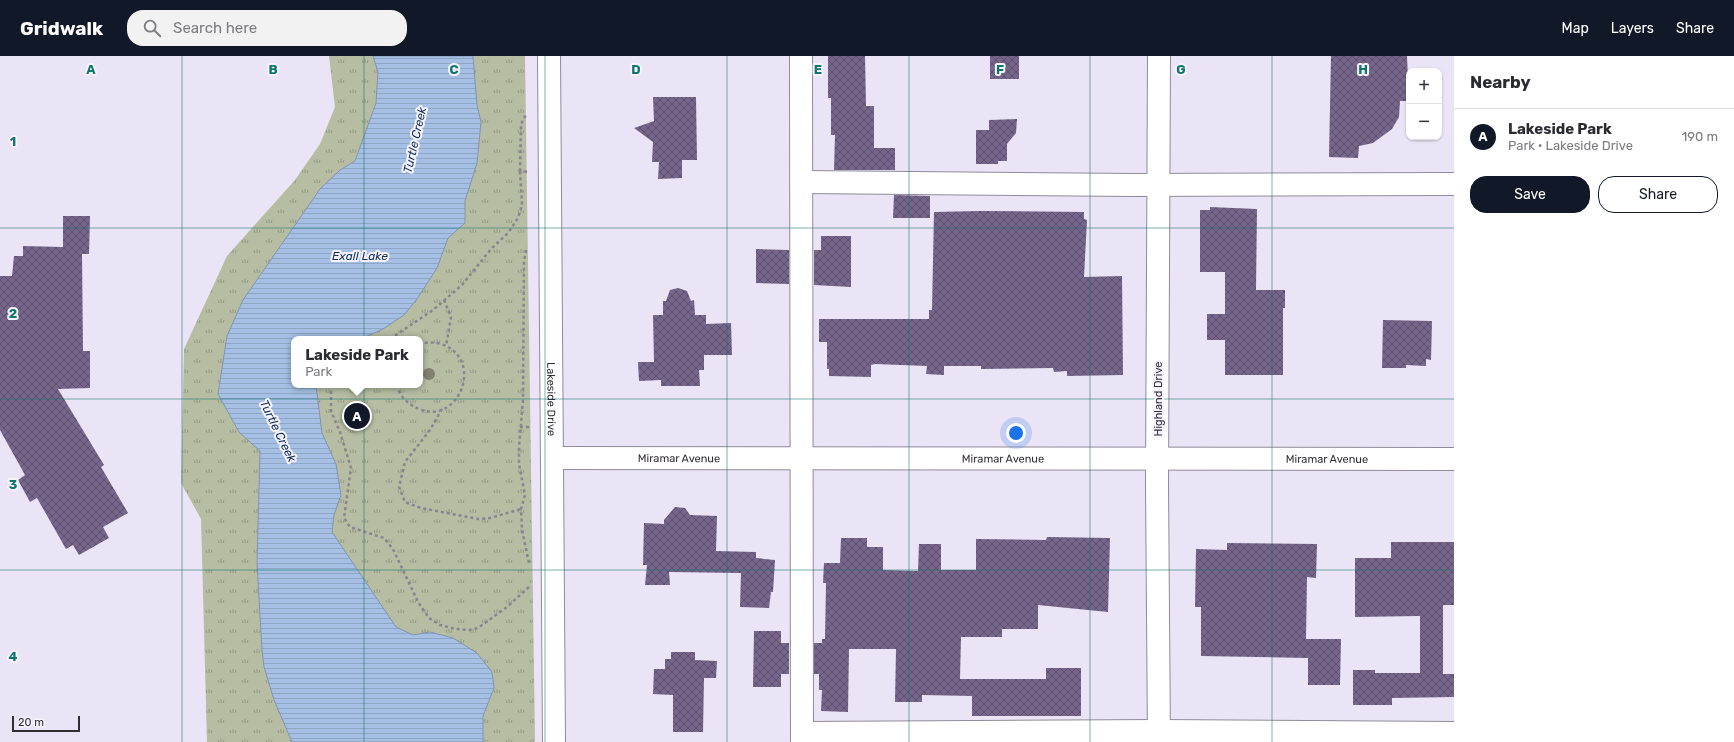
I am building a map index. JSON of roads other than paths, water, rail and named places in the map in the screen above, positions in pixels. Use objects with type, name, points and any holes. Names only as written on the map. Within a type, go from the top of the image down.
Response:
[{"type":"street","name":"Lakeside Drive","points":[[549,56],[554,742]]},
{"type":"street","points":[[801,56],[802,738],[1454,734]]},
{"type":"street","name":"Highland Drive","points":[[1159,56],[1159,736]]},
{"type":"street","points":[[802,182],[1158,185],[1454,184]]},
{"type":"street","name":"Miramar Avenue","points":[[552,458],[1454,459]]},
{"type":"water","name":"Exall Lake","points":[[373,56],[473,56],[477,105],[481,122],[477,163],[465,201],[465,223],[448,238],[437,268],[417,299],[404,315],[383,329],[368,336],[291,336],[291,388],[316,388],[322,433],[336,464],[341,495],[334,515],[332,532],[396,627],[413,635],[430,632],[453,638],[477,653],[492,672],[494,688],[483,716],[483,742],[292,742],[274,700],[264,667],[262,650],[257,563],[260,451],[239,432],[218,394],[227,336],[243,300],[320,189],[340,170],[355,161],[376,103],[378,72]]},
{"type":"place","name":"Lakeside Park","points":[[357,416]]},
{"type":"water label","name":"Turtle Creek","points":[[415,140]]},
{"type":"water label","name":"Turtle Creek","points":[[278,431]]}]
